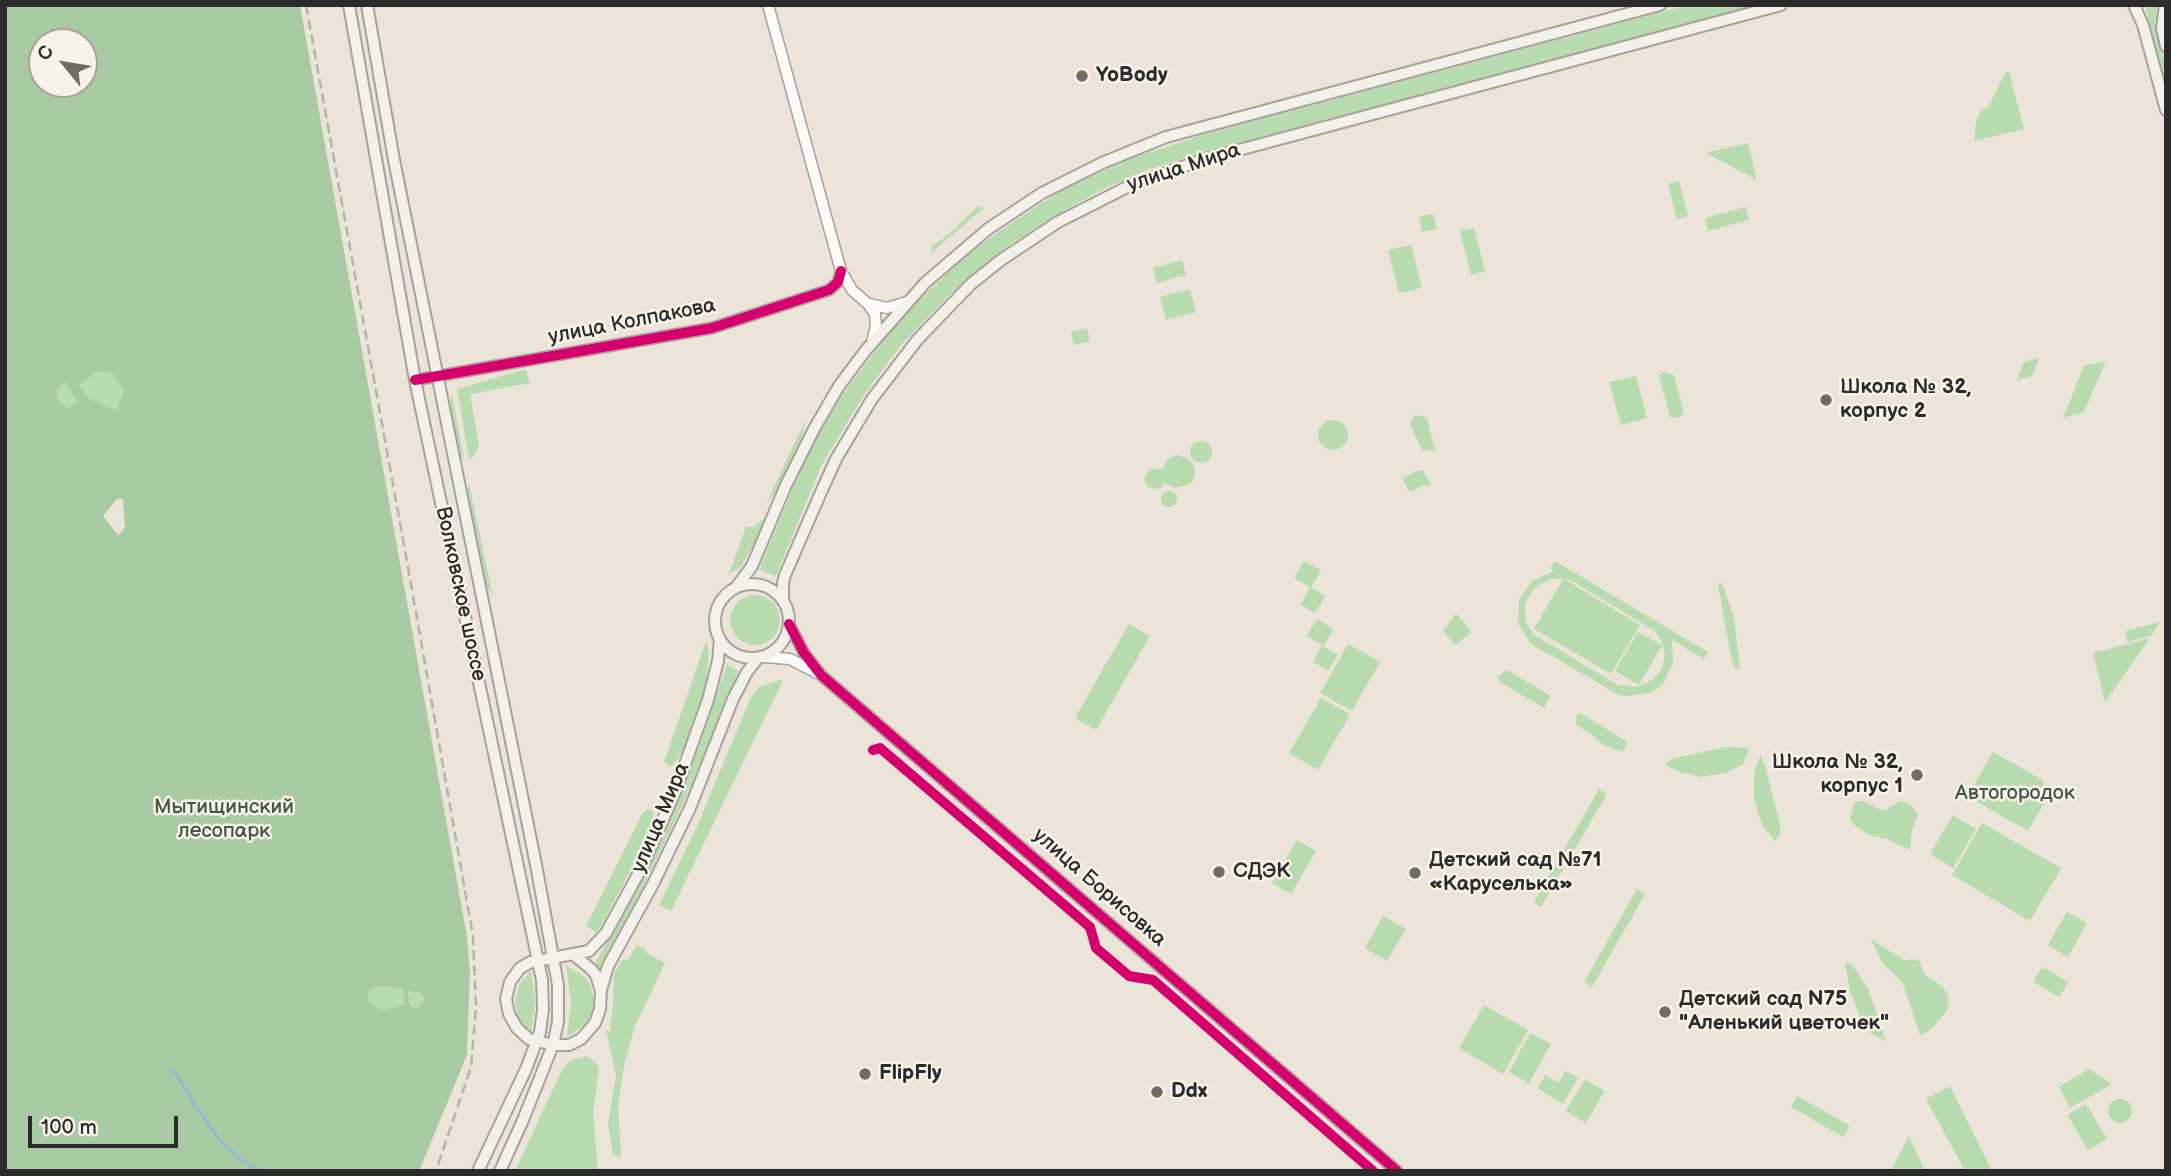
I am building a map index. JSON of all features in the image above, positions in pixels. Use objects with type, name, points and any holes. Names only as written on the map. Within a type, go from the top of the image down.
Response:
[{"type":"main road","name":"Волковское шоссе","points":[[349,5],[415,380],[539,960],[543,1009],[536,1042],[478,1171]]},
{"type":"main road","name":"Волковское шоссе","points":[[367,5],[394,160],[554,957],[559,1010],[553,1045],[500,1171]]},
{"type":"main road","name":"улица Мира","points":[[737,586],[752,566],[786,485],[839,386],[907,302],[951,259],[1009,214],[1073,177],[1166,137],[1660,5]]},
{"type":"main road","name":"улица Мира","points":[[783,601],[785,575],[821,490],[872,399],[918,339],[971,284],[1058,222],[1133,184],[1205,159],[1781,5]]},
{"type":"main road","points":[[2134,5],[2143,25],[2166,110]]},
{"type":"main road","points":[[2165,5],[2162,28],[2166,46]]},
{"type":"main road","points":[[737,586],[760,586],[772,590],[783,601],[788,610],[786,636],[779,646],[761,657],[736,653],[720,639],[714,623],[717,608],[727,592],[737,586]]},
{"type":"main road","name":"улица Мира","points":[[574,956],[595,947],[642,867],[675,792],[700,723],[718,661],[720,639]]},
{"type":"main road","name":"улица Мира","points":[[553,1045],[575,1043],[588,1034],[598,1017],[601,990],[608,966],[653,884],[690,808],[733,699],[747,672],[761,657]]},
{"type":"main road","points":[[553,1045],[536,1042],[517,1028],[509,1014],[506,999],[510,982],[520,968],[539,960],[574,956],[591,969],[601,990]]},
{"type":"street","points":[[768,5],[841,271],[855,293],[873,311],[876,321],[872,342]]},
{"type":"street","points":[[829,290],[838,282],[841,271]]},
{"type":"street","points":[[829,290],[843,289],[855,293]]},
{"type":"street","name":"улица Колпакова","points":[[415,380],[712,328],[829,290]]},
{"type":"street","points":[[868,304],[887,308],[907,302]]},
{"type":"street","name":"улица Борисовка","points":[[789,624],[804,653],[821,675],[1397,1171]]},
{"type":"street","name":"улица Борисовка","points":[[761,657],[790,659],[821,675]]},
{"type":"green space","name":"Мытищинский лесопарк","points":[[5,5],[300,5],[467,937],[470,972],[467,1055],[419,1171],[5,1171]],"holes":[[[98,371],[112,373],[125,390],[116,411],[89,398],[78,385]],[[65,382],[78,402],[68,408],[57,398],[58,389]],[[117,499],[123,499],[125,528],[118,535],[103,516]],[[382,986],[403,990],[404,1005],[382,1010],[370,1003],[367,997],[370,990]],[[408,991],[421,993],[424,999],[417,1009],[410,1006]]]},
{"type":"green space","points":[[1689,5],[1758,5],[1207,151],[1144,171],[1099,191],[1053,217],[1005,248],[948,296],[901,345],[866,392],[822,464],[776,576],[759,570],[816,438],[843,394],[899,320],[961,260],[1061,190],[1127,160],[1205,134]]},
{"type":"green space","points":[[2145,5],[2157,5],[2155,22],[2166,66],[2166,89]]},
{"type":"green space","points":[[2009,72],[2024,129],[1974,141],[1976,121],[1981,111],[1989,106],[2005,73]]},
{"type":"green space","points":[[1748,143],[1757,180],[1706,153]]},
{"type":"green space","points":[[1679,181],[1688,216],[1677,219],[1668,184]]},
{"type":"green space","points":[[978,206],[984,208],[931,253],[932,246]]},
{"type":"green space","points":[[1746,207],[1749,220],[1708,231],[1705,218]]},
{"type":"green space","points":[[1433,214],[1437,229],[1422,232],[1419,217]]},
{"type":"green space","points":[[1474,228],[1485,271],[1471,275],[1460,231]]},
{"type":"green space","points":[[1411,245],[1422,288],[1399,293],[1388,250]]},
{"type":"green space","points":[[1182,260],[1186,275],[1157,283],[1153,268]]},
{"type":"green space","points":[[1190,289],[1196,312],[1166,320],[1160,297]]},
{"type":"green space","points":[[1087,328],[1090,341],[1074,345],[1071,332]]},
{"type":"green space","points":[[2039,358],[2032,376],[2017,380],[2024,362]]},
{"type":"green space","points":[[2106,361],[2084,412],[2063,418],[2084,366]]},
{"type":"green space","points":[[98,371],[112,373],[126,390],[116,412],[89,398],[77,385]]},
{"type":"green space","points":[[526,371],[530,383],[470,394],[479,446],[469,460],[457,389]]},
{"type":"green space","points":[[1664,372],[1674,375],[1684,414],[1676,418],[1670,417],[1659,375]]},
{"type":"green space","points":[[1636,376],[1647,418],[1621,425],[1609,382]]},
{"type":"green space","points":[[66,381],[78,403],[68,408],[57,398],[58,389]]},
{"type":"green space","points":[[452,394],[464,460],[459,454],[450,409]]},
{"type":"green space","points":[[1414,416],[1427,418],[1435,451],[1422,450],[1410,424]]},
{"type":"green space","points":[[806,419],[801,439],[775,493],[766,504]]},
{"type":"green space","points":[[1333,420],[1344,424],[1348,435],[1344,446],[1333,450],[1322,446],[1318,435],[1322,424]]},
{"type":"green space","points":[[1201,441],[1209,444],[1212,452],[1209,460],[1201,463],[1193,460],[1190,452],[1193,444]]},
{"type":"green space","points":[[1177,455],[1187,458],[1194,465],[1195,476],[1190,484],[1175,488],[1165,483],[1161,488],[1154,489],[1147,486],[1144,479],[1147,472],[1153,468],[1162,470],[1168,459]]},
{"type":"green space","points":[[1423,470],[1431,485],[1410,492],[1402,479]]},
{"type":"green space","points":[[469,484],[493,597],[485,584],[466,492]]},
{"type":"green space","points":[[1166,491],[1172,491],[1177,499],[1175,505],[1166,507],[1161,502],[1161,496]]},
{"type":"green space","points":[[765,520],[757,538],[741,567],[729,574],[746,527],[754,527]]},
{"type":"green space","points":[[1304,561],[1321,570],[1311,587],[1325,596],[1315,613],[1301,605],[1310,587],[1294,578]]},
{"type":"green space","points":[[1555,561],[1708,652],[1704,659],[1672,640],[1673,663],[1663,684],[1650,693],[1619,695],[1531,644],[1518,624],[1519,600],[1532,581],[1554,571],[1550,568]],"holes":[[[1552,579],[1563,579],[1534,629],[1611,674],[1640,625],[1564,579],[1572,581],[1655,631],[1662,642],[1665,655],[1662,668],[1654,679],[1637,687],[1618,685],[1533,634],[1526,623],[1525,604],[1535,587]]]},
{"type":"green space","points":[[1722,583],[1734,618],[1740,668],[1735,669],[1718,584]]},
{"type":"green space","points":[[755,595],[773,602],[780,620],[773,638],[755,645],[737,638],[730,620],[737,602]]},
{"type":"green space","points":[[1456,613],[1472,632],[1455,645],[1443,631]]},
{"type":"green space","points":[[1317,619],[1334,629],[1323,646],[1338,655],[1328,671],[1313,662],[1322,645],[1307,636]]},
{"type":"green space","points":[[2160,622],[2151,636],[2128,642],[2125,631]]},
{"type":"green space","points":[[1129,624],[1150,636],[1096,730],[1075,718]]},
{"type":"green space","points":[[1638,632],[1662,645],[1639,685],[1615,671]]},
{"type":"green space","points":[[2150,638],[2105,702],[2093,653]]},
{"type":"green space","points":[[706,641],[709,650],[706,687],[683,751],[671,767],[664,762]]},
{"type":"green space","points":[[1348,644],[1380,662],[1352,711],[1320,693]]},
{"type":"green space","points":[[727,664],[739,671],[683,804],[641,891],[600,968],[597,968],[595,964],[635,890],[674,808],[703,736]]},
{"type":"green space","points":[[1507,670],[1551,696],[1544,708],[1500,682],[1497,677]]},
{"type":"green space","points":[[783,680],[671,911],[659,905],[695,831],[750,699],[759,687]]},
{"type":"green space","points":[[1321,698],[1350,714],[1318,770],[1289,753]]},
{"type":"green space","points":[[1577,714],[1582,714],[1627,742],[1623,752],[1603,745],[1576,725]]},
{"type":"green space","points":[[1726,747],[1749,748],[1743,764],[1725,773],[1700,777],[1665,765],[1672,759]]},
{"type":"green space","points":[[879,749],[1087,927],[1088,933],[876,750]]},
{"type":"green space","name":"Автогородок","points":[[1993,752],[2043,780],[2047,798],[2028,831],[1967,796]]},
{"type":"green space","points":[[1760,756],[1764,762],[1780,825],[1780,835],[1775,841],[1762,825],[1754,799],[1754,773]]},
{"type":"green space","points":[[1599,789],[1607,794],[1541,907],[1534,902]]},
{"type":"green space","points":[[1864,801],[1883,811],[1901,801],[1910,804],[1918,814],[1912,830],[1910,850],[1887,839],[1869,835],[1854,825],[1850,819],[1854,802]]},
{"type":"green space","points":[[648,809],[654,812],[649,834],[608,913],[595,932],[586,926],[642,814]]},
{"type":"green space","points":[[1953,815],[1976,829],[1953,868],[1930,854]]},
{"type":"green space","points":[[1982,823],[2061,868],[2030,921],[1952,875]]},
{"type":"green space","points":[[1297,840],[1316,851],[1291,894],[1272,883]]},
{"type":"green space","points":[[1637,889],[1645,894],[1592,987],[1584,982]]},
{"type":"green space","points":[[2067,912],[2087,923],[2068,957],[2048,945]]},
{"type":"green space","points":[[1383,916],[1406,929],[1387,961],[1365,948]]},
{"type":"green space","points":[[1870,938],[1904,960],[1919,961],[1925,975],[1942,986],[1947,993],[1949,1001],[1946,1012],[1925,1033],[1920,1035],[1903,984],[1882,962]]},
{"type":"green space","points":[[637,945],[665,963],[635,1026],[624,1065],[618,1108],[619,1158],[613,1154],[608,1124],[616,1075],[606,1031],[610,1031],[614,974],[622,960],[628,960]]},
{"type":"green space","points":[[1845,962],[1852,964],[1868,989],[1886,1041],[1872,1034],[1862,1022],[1850,991]]},
{"type":"green space","points":[[566,965],[586,978],[594,1000],[594,1008],[586,1024],[567,1037],[571,1002]]},
{"type":"green space","points":[[2042,967],[2068,982],[2059,997],[2033,982]]},
{"type":"green space","points":[[531,970],[535,1004],[531,1033],[519,1020],[515,1003],[519,985]]},
{"type":"green space","points":[[382,986],[403,990],[404,1005],[382,1010],[370,1003],[367,997],[370,990]]},
{"type":"green space","points":[[408,991],[421,993],[424,999],[417,1010],[410,1007]]},
{"type":"green space","points":[[1484,1005],[1528,1030],[1503,1074],[1459,1048]]},
{"type":"green space","points":[[1530,1033],[1551,1044],[1529,1083],[1509,1072]]},
{"type":"green space","points":[[587,1056],[598,1065],[599,1071],[593,1112],[598,1171],[515,1171],[563,1068],[572,1060]]},
{"type":"green space","points":[[2089,1069],[2112,1084],[2070,1108],[2059,1087]]},
{"type":"green space","points":[[1566,1071],[1578,1078],[1563,1104],[1537,1088],[1545,1075],[1558,1083]]},
{"type":"green space","points":[[1585,1079],[1605,1091],[1586,1123],[1566,1111]]},
{"type":"green space","points":[[1950,1086],[1992,1171],[1965,1171],[1926,1099]]},
{"type":"green space","points":[[1797,1096],[1850,1126],[1843,1137],[1791,1107]]},
{"type":"green space","points":[[2120,1099],[2129,1102],[2132,1111],[2129,1120],[2120,1123],[2111,1120],[2108,1111],[2111,1102]]},
{"type":"green space","points":[[2086,1104],[2107,1139],[2088,1150],[2067,1115]]},
{"type":"green space","points":[[1909,1136],[1924,1169],[1891,1171]]},
{"type":"waterway","points":[[173,1069],[221,1142],[246,1163],[261,1171]]},
{"type":"railway","points":[[306,5],[473,936],[476,1007],[471,1067],[436,1171]]},
{"type":"cycle path","points":[[415,380],[712,328],[829,290],[838,282],[841,271]]},
{"type":"cycle path","points":[[789,624],[804,653],[821,675],[1397,1171]]},
{"type":"cycle path","points":[[873,750],[880,748],[1090,927],[1096,948],[1129,976],[1153,980],[1373,1171]]},
{"type":"place","name":"YoBody","points":[[1082,76]]},
{"type":"place","name":"Школа № 32, корпус 2","points":[[1826,400]]},
{"type":"place","name":"Школа № 32, корпус 1","points":[[1917,775]]},
{"type":"place","name":"СДЭК","points":[[1219,872]]},
{"type":"place","name":"Детский сад №71 «Каруселька»","points":[[1415,873]]},
{"type":"place","name":"Детский сад N75 \"Аленький цветочек\"","points":[[1665,1012]]},
{"type":"place","name":"FlipFly","points":[[865,1074]]},
{"type":"place","name":"Ddx","points":[[1157,1092]]}]
